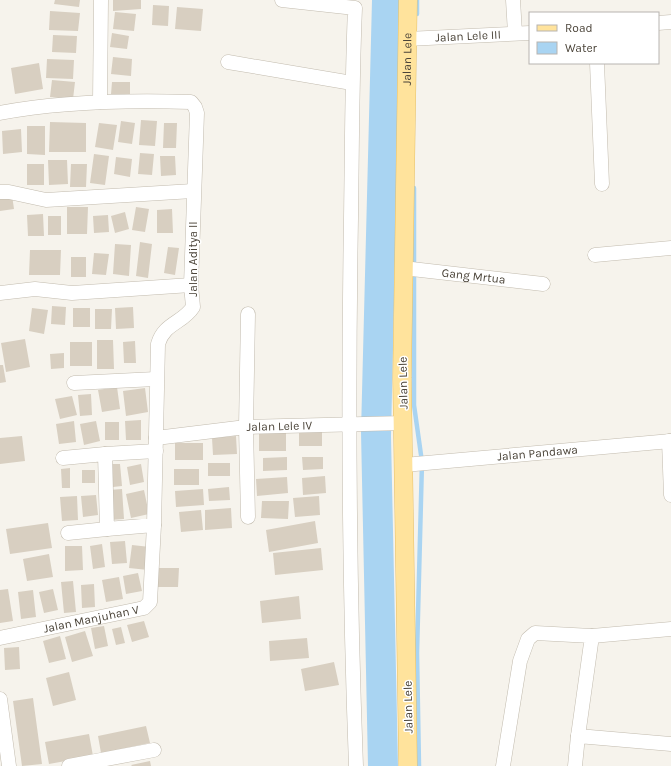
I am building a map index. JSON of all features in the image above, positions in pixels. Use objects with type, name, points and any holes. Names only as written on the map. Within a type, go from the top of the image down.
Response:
[{"type":"main road","name":"Jalan Lele","points":[[408,0],[402,378],[397,424],[404,465],[408,766]]},
{"type":"street","points":[[100,102],[101,0]]},
{"type":"street","points":[[282,0],[355,4],[352,83],[355,424],[352,669],[356,766]]},
{"type":"street","points":[[513,0],[515,34]]},
{"type":"street","points":[[659,23],[671,22]]},
{"type":"street","name":"Jalan Lele III","points":[[407,39],[529,33]]},
{"type":"street","points":[[228,62],[352,83]]},
{"type":"street","points":[[597,64],[602,184]]},
{"type":"street","name":"Jalan Aditya II","points":[[0,113],[24,108],[145,100],[191,102],[195,107],[197,113],[193,191],[191,285],[193,307],[188,314],[166,329],[161,335],[158,344],[156,379],[154,524]]},
{"type":"street","points":[[0,192],[9,192],[46,200],[193,191]]},
{"type":"street","points":[[595,255],[671,248]]},
{"type":"street","name":"Gang Mrtua","points":[[403,268],[543,284]]},
{"type":"street","points":[[0,293],[35,289],[72,293],[191,285]]},
{"type":"street","points":[[248,314],[246,427],[248,517]]},
{"type":"street","points":[[74,383],[156,379]]},
{"type":"street","name":"Jalan Lele IV","points":[[105,454],[246,427],[397,424]]},
{"type":"street","points":[[670,441],[671,495]]},
{"type":"street","name":"Jalan Pandawa","points":[[404,465],[670,441]]},
{"type":"street","points":[[63,458],[105,454],[107,529]]},
{"type":"street","points":[[68,533],[154,524]]},
{"type":"street","name":"Jalan Manjuhan V","points":[[0,638],[148,606],[150,602],[154,524]]},
{"type":"street","points":[[503,766],[520,661],[528,639],[535,634],[592,636],[671,629]]},
{"type":"street","points":[[575,766],[592,636]]},
{"type":"street","points":[[0,698],[3,741],[8,766]]},
{"type":"street","points":[[578,736],[671,744]]},
{"type":"street","points":[[69,766],[154,750]]},
{"type":"water","points":[[372,0],[401,0],[391,436],[398,766],[368,766],[361,432]]},
{"type":"building","points":[[55,0],[80,0],[79,7],[54,4]]},
{"type":"building","points":[[113,0],[141,0],[141,9],[113,11]]},
{"type":"building","points":[[153,5],[169,6],[168,26],[152,25]]},
{"type":"building","points":[[177,7],[203,9],[201,31],[175,29]]},
{"type":"building","points":[[50,11],[80,13],[78,31],[49,30]]},
{"type":"building","points":[[115,12],[136,14],[134,31],[113,29]]},
{"type":"building","points":[[112,33],[129,36],[127,49],[110,47]]},
{"type":"building","points":[[53,35],[77,36],[76,53],[52,52]]},
{"type":"building","points":[[113,57],[132,59],[131,76],[111,74]]},
{"type":"building","points":[[47,59],[74,60],[73,79],[46,78]]},
{"type":"building","points":[[39,63],[43,89],[15,94],[11,68]]},
{"type":"building","points":[[52,80],[75,82],[73,99],[50,97]]},
{"type":"building","points":[[112,82],[130,82],[130,94],[111,94]]},
{"type":"building","points":[[141,120],[157,121],[155,146],[139,145]]},
{"type":"building","points":[[121,121],[135,123],[132,144],[118,142]]},
{"type":"building","points":[[50,122],[86,123],[86,152],[49,152]]},
{"type":"building","points":[[99,123],[117,125],[113,150],[95,147]]},
{"type":"building","points":[[164,123],[177,123],[176,148],[163,148]]},
{"type":"building","points":[[27,126],[45,126],[45,155],[27,154]]},
{"type":"building","points":[[21,129],[22,152],[3,154],[2,131]]},
{"type":"building","points":[[140,153],[154,154],[152,175],[138,174]]},
{"type":"building","points":[[94,154],[109,156],[105,185],[90,183]]},
{"type":"building","points":[[160,156],[175,156],[176,175],[161,176]]},
{"type":"building","points":[[116,157],[132,159],[130,177],[114,174]]},
{"type":"building","points":[[48,160],[67,160],[68,184],[49,185]]},
{"type":"building","points":[[27,164],[44,164],[44,185],[27,185]]},
{"type":"building","points":[[71,164],[87,164],[86,187],[70,187]]},
{"type":"building","points":[[12,195],[14,209],[0,211],[0,196]]},
{"type":"building","points":[[67,207],[88,207],[87,234],[67,234]]},
{"type":"building","points":[[136,207],[149,209],[145,232],[132,230]]},
{"type":"building","points":[[172,209],[173,233],[157,233],[157,210]]},
{"type":"building","points":[[125,212],[129,229],[115,233],[111,216]]},
{"type":"building","points":[[43,214],[44,236],[28,236],[27,215]]},
{"type":"building","points":[[108,215],[109,232],[94,233],[93,216]]},
{"type":"building","points":[[48,216],[61,216],[61,235],[48,235]]},
{"type":"building","points":[[140,242],[152,244],[148,278],[136,276]]},
{"type":"building","points":[[115,244],[131,245],[129,276],[113,274]]},
{"type":"building","points":[[168,247],[179,248],[175,275],[164,273]]},
{"type":"building","points":[[30,250],[61,250],[60,275],[29,275]]},
{"type":"building","points":[[94,253],[109,254],[106,275],[92,274]]},
{"type":"building","points":[[71,257],[86,257],[86,277],[71,277]]},
{"type":"building","points":[[52,306],[66,307],[65,325],[51,324]]},
{"type":"building","points":[[133,307],[134,328],[116,329],[115,308]]},
{"type":"building","points":[[32,308],[48,310],[44,334],[29,331]]},
{"type":"building","points":[[73,308],[90,308],[90,327],[73,327]]},
{"type":"building","points":[[95,309],[112,309],[111,329],[95,329]]},
{"type":"building","points":[[25,339],[30,367],[6,372],[1,343]]},
{"type":"building","points":[[97,340],[113,340],[114,369],[97,369]]},
{"type":"building","points":[[135,341],[136,363],[124,363],[123,342]]},
{"type":"building","points":[[70,342],[92,342],[92,366],[70,366]]},
{"type":"building","points":[[64,353],[64,368],[51,369],[50,354]]},
{"type":"building","points":[[0,365],[3,365],[6,382],[0,383]]},
{"type":"building","points":[[117,387],[120,409],[102,412],[98,390]]},
{"type":"building","points":[[145,388],[148,412],[126,416],[123,391]]},
{"type":"building","points":[[91,394],[92,415],[80,416],[78,395]]},
{"type":"building","points":[[72,396],[77,415],[60,419],[55,399]]},
{"type":"building","points":[[141,420],[141,440],[126,440],[125,421]]},
{"type":"building","points":[[74,421],[76,442],[59,444],[56,424]]},
{"type":"building","points":[[96,421],[100,441],[84,445],[80,424]]},
{"type":"building","points":[[105,422],[119,422],[119,440],[105,440]]},
{"type":"building","points":[[299,430],[322,430],[322,446],[299,446]]},
{"type":"building","points":[[259,433],[286,433],[286,451],[259,451]]},
{"type":"building","points":[[22,436],[25,461],[0,464],[0,438]]},
{"type":"building","points":[[236,436],[237,454],[213,455],[212,438]]},
{"type":"building","points":[[175,443],[203,443],[203,460],[175,460]]},
{"type":"building","points":[[287,457],[287,470],[263,471],[263,458]]},
{"type":"building","points":[[302,457],[323,457],[323,469],[303,470]]},
{"type":"building","points":[[208,463],[230,463],[230,476],[208,476]]},
{"type":"building","points":[[112,464],[120,464],[122,486],[113,487]]},
{"type":"building","points":[[141,464],[144,482],[130,485],[127,467]]},
{"type":"building","points":[[70,468],[70,488],[62,488],[61,469]]},
{"type":"building","points":[[174,469],[199,469],[199,485],[174,485]]},
{"type":"building","points":[[82,470],[95,470],[95,483],[82,483]]},
{"type":"building","points":[[325,476],[326,493],[303,495],[302,478]]},
{"type":"building","points":[[287,477],[288,493],[257,496],[256,479]]},
{"type":"building","points":[[229,487],[230,500],[209,501],[208,489]]},
{"type":"building","points":[[122,489],[124,519],[110,520],[109,490]]},
{"type":"building","points":[[203,489],[204,505],[176,507],[175,491]]},
{"type":"building","points":[[144,490],[149,514],[131,518],[126,494]]},
{"type":"building","points":[[96,495],[98,515],[83,517],[81,496]]},
{"type":"building","points":[[77,496],[78,520],[62,521],[60,497]]},
{"type":"building","points":[[319,496],[320,515],[295,517],[293,498]]},
{"type":"building","points":[[262,501],[289,501],[288,519],[261,518]]},
{"type":"building","points":[[231,508],[232,528],[205,530],[205,510]]},
{"type":"building","points":[[201,510],[203,530],[181,532],[179,512]]},
{"type":"building","points":[[315,521],[318,543],[269,552],[266,530]]},
{"type":"building","points":[[48,523],[52,548],[10,554],[6,529]]},
{"type":"building","points":[[125,541],[127,563],[112,564],[110,542]]},
{"type":"building","points":[[102,544],[105,567],[93,569],[90,546]]},
{"type":"building","points":[[132,545],[150,547],[148,570],[129,568]]},
{"type":"building","points":[[65,546],[82,546],[83,570],[65,571]]},
{"type":"building","points":[[321,548],[323,570],[275,575],[273,553]]},
{"type":"building","points":[[49,554],[53,577],[27,581],[23,559]]},
{"type":"building","points":[[155,568],[179,568],[178,587],[155,587]]},
{"type":"building","points":[[138,573],[142,591],[126,594],[123,576]]},
{"type":"building","points":[[119,577],[123,599],[106,602],[102,580]]},
{"type":"building","points":[[73,581],[76,612],[64,613],[61,582]]},
{"type":"building","points":[[94,584],[95,607],[82,608],[81,585]]},
{"type":"building","points":[[8,589],[13,621],[0,623],[0,590]]},
{"type":"building","points":[[53,589],[58,610],[44,613],[39,592]]},
{"type":"building","points":[[33,590],[36,617],[21,619],[18,592]]},
{"type":"building","points":[[299,596],[301,619],[262,623],[260,601]]},
{"type":"building","points":[[144,621],[149,637],[132,642],[127,625]]},
{"type":"building","points":[[104,626],[108,646],[95,649],[91,628]]},
{"type":"building","points":[[121,627],[125,643],[116,645],[112,629]]},
{"type":"building","points":[[85,631],[93,656],[72,662],[65,637]]},
{"type":"building","points":[[60,636],[66,659],[49,663],[43,641]]},
{"type":"building","points":[[307,638],[309,658],[270,661],[269,641]]},
{"type":"building","points":[[19,647],[20,669],[5,670],[4,648]]},
{"type":"building","points":[[334,662],[339,685],[305,691],[301,669]]},
{"type":"building","points":[[69,672],[76,700],[53,706],[46,678]]},
{"type":"building","points":[[33,698],[42,764],[22,766],[13,701]]},
{"type":"building","points":[[146,726],[150,743],[101,753],[98,736]]},
{"type":"building","points":[[89,734],[93,756],[49,764],[45,742]]},
{"type":"building","points":[[150,761],[151,766],[131,765]]},
{"type":"waterway","points":[[417,0],[417,14]]},
{"type":"waterway","points":[[414,188],[414,405],[422,462],[417,653],[419,766]]}]
